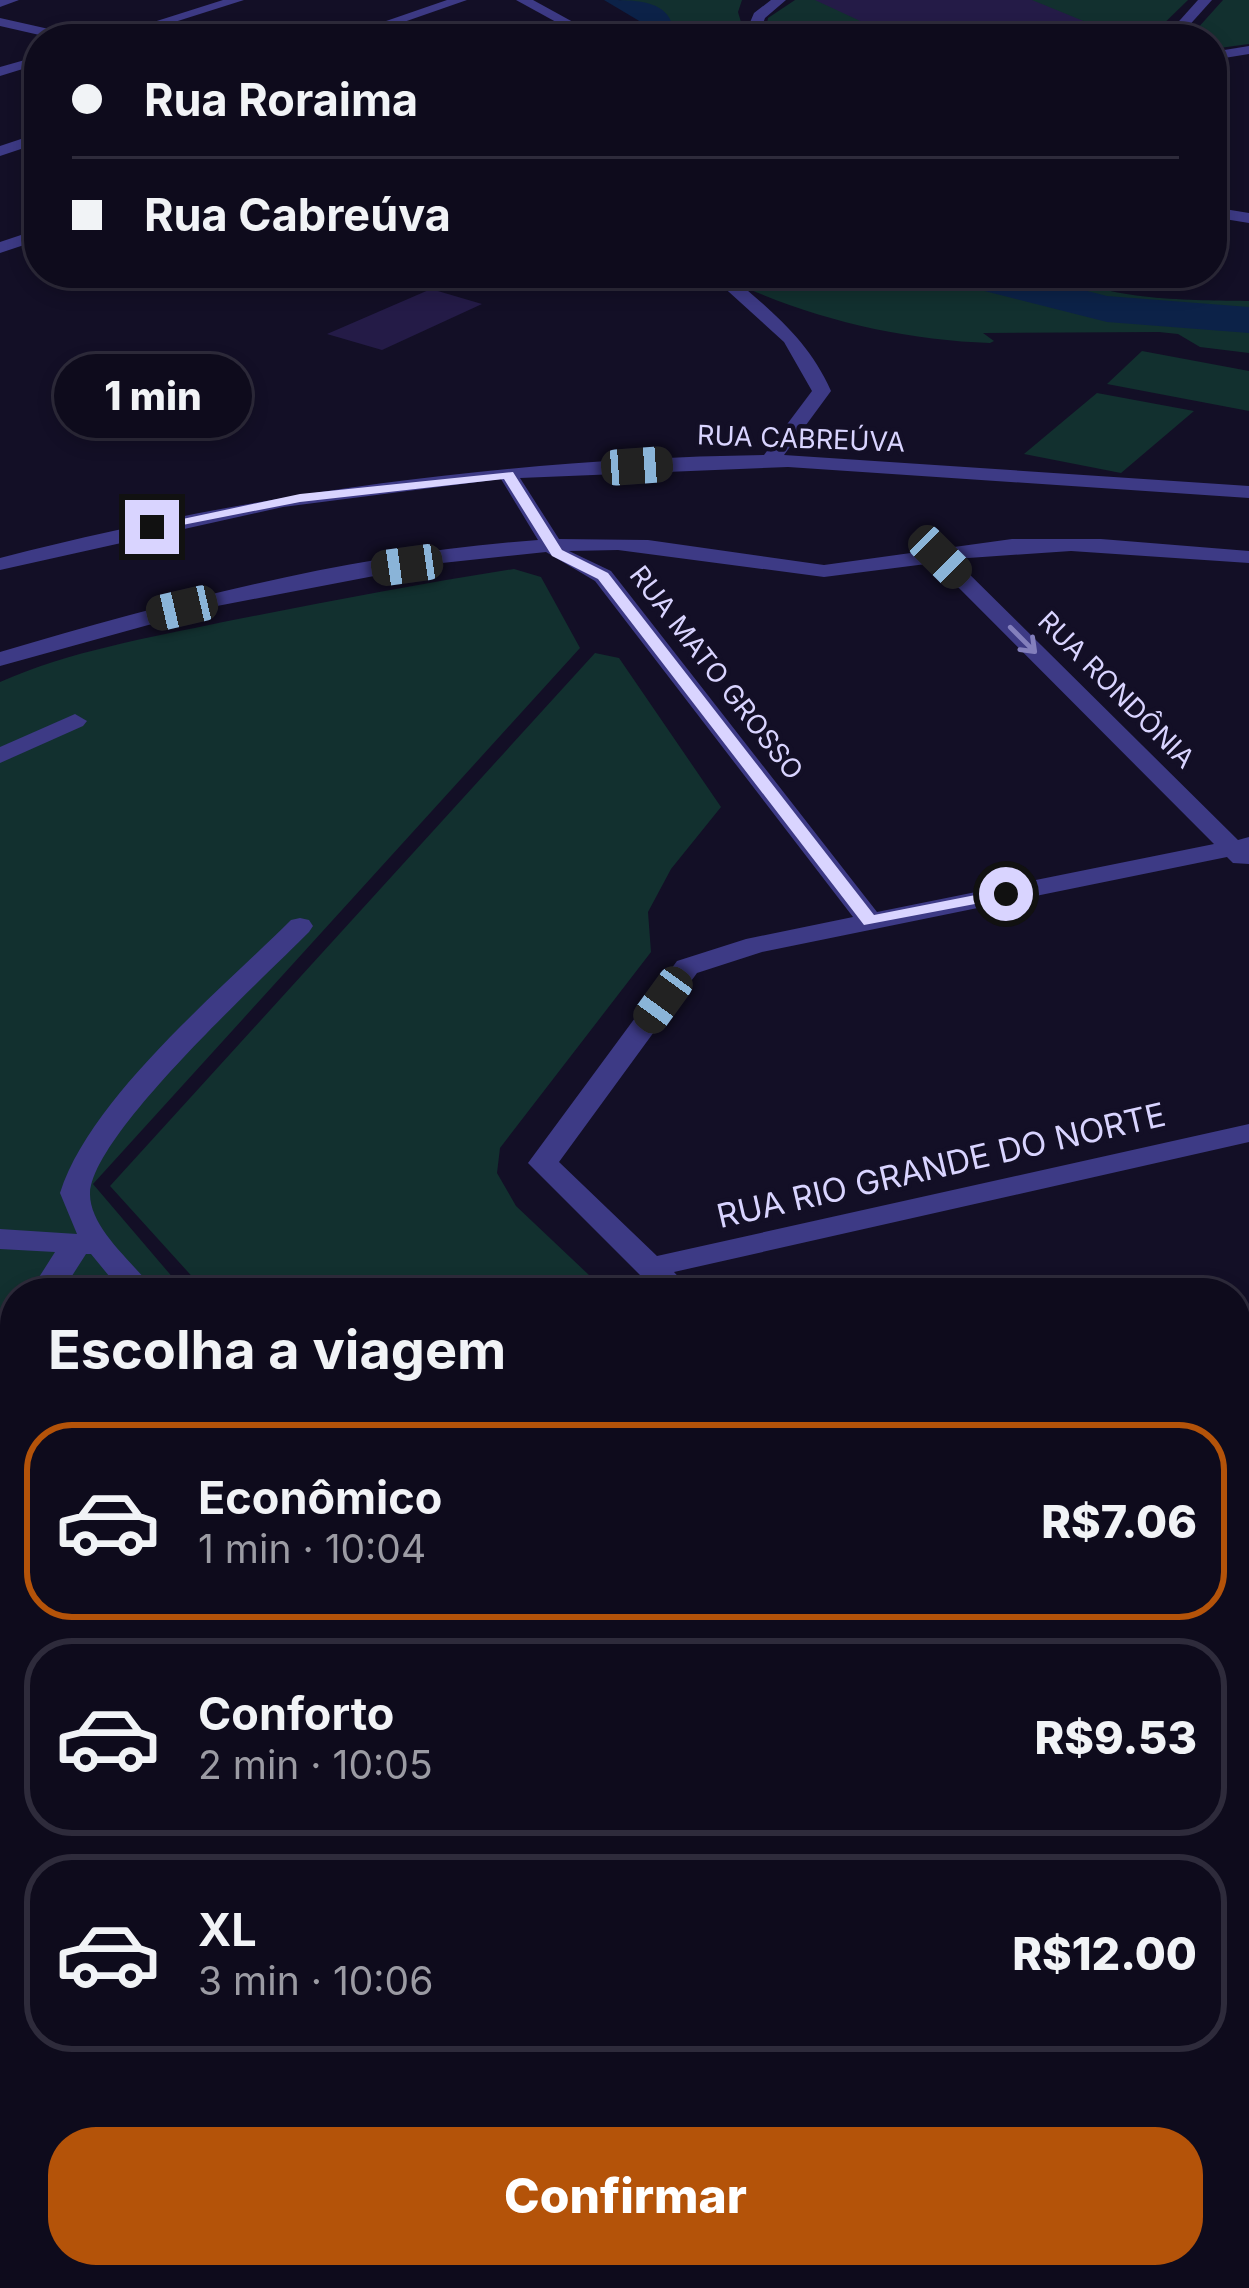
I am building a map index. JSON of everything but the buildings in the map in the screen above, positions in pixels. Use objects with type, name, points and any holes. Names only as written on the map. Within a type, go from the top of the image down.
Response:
[{"type":"street","points":[[0,3],[12,0]]},
{"type":"street","points":[[157,24],[237,0]]},
{"type":"street","points":[[387,24],[460,0]]},
{"type":"street","points":[[523,0],[570,24]]},
{"type":"street","points":[[756,24],[778,0]]},
{"type":"street","points":[[1183,24],[1205,0]]},
{"type":"street","points":[[736,288],[790,332],[812,364],[822,391],[770,460]]},
{"type":"street","name":"RUA CABREÚVA","points":[[0,564],[191,518],[300,498],[508,475],[770,460],[1249,492]]},
{"type":"street","name":"RUA MATO GROSSO","points":[[508,475],[553,547],[603,576],[870,921]]},
{"type":"street","points":[[0,659],[112,624],[253,593],[367,571],[553,547],[636,545],[770,568],[826,571],[976,548],[1052,544],[1249,557]]},
{"type":"street","name":"RUA RONDÔNIA","points":[[940,557],[1243,853]]},
{"type":"street","points":[[0,757],[75,721]]},
{"type":"street","points":[[661,1278],[543,1163],[687,967],[870,921],[1243,853]]},
{"type":"street","points":[[124,1278],[88,1245],[74,1199],[77,1173],[104,1132],[300,926]]},
{"type":"street","name":"RUA RIO GRANDE DO NORTE","points":[[650,1268],[1249,1133]]},
{"type":"street","points":[[0,1239],[88,1245]]},
{"type":"street","points":[[58,1278],[88,1245]]},
{"type":"green space","points":[[620,0],[742,0],[738,12],[742,24],[651,24],[657,17]]},
{"type":"green space","points":[[795,0],[1188,0],[1163,24],[767,24],[768,18]]},
{"type":"green space","points":[[1223,0],[1249,0],[1249,44],[1227,47],[1227,24],[1201,24]]},
{"type":"green space","points":[[747,288],[1100,288],[1130,295],[1249,301],[1249,353],[1200,347],[1178,334],[1159,332],[983,333],[994,341],[955,341],[884,331]]},
{"type":"green space","points":[[1142,351],[1249,371],[1249,411],[1107,384]]},
{"type":"green space","points":[[1097,393],[1194,411],[1121,473],[1024,454]]},
{"type":"green space","points":[[514,569],[541,577],[580,648],[93,1184],[173,1278],[0,1278],[0,682],[138,640]]},
{"type":"green space","points":[[595,653],[619,658],[721,807],[671,869],[648,912],[651,952],[500,1148],[497,1173],[516,1206],[592,1278],[193,1278],[110,1186]]},
{"type":"waterway","points":[[620,0],[658,17],[658,24]]},
{"type":"waterway","points":[[1024,288],[1107,309],[1249,320]]},
{"type":"route","points":[[152,527],[300,498],[508,475],[557,553],[603,576],[870,921],[1006,894]]}]
